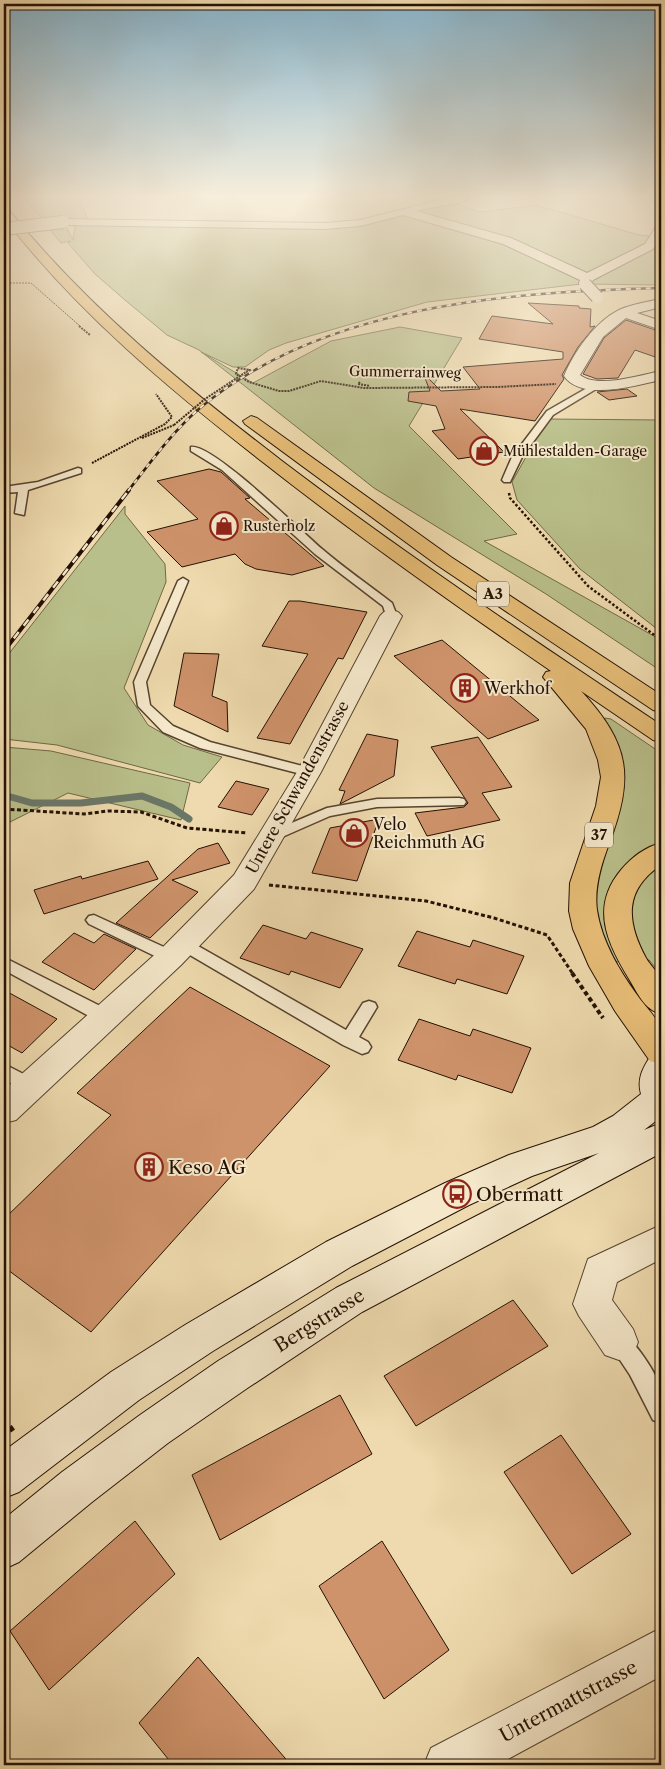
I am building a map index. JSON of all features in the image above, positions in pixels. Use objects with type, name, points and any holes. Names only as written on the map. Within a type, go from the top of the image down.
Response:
[{"type":"highway","name":"A3","points":[[64,281],[180,387],[307,488],[510,634],[661,735]]},
{"type":"highway","name":"A3","points":[[238,411],[328,479],[444,561],[661,705]]},
{"type":"highway","name":"37","points":[[510,634],[580,704],[606,745],[611,764],[612,793],[607,814],[584,874],[583,911],[590,937],[601,959],[622,995],[661,1052]]},
{"type":"highway","points":[[661,852],[642,864],[628,879],[619,898],[618,919],[622,942],[627,953],[661,1004]]},
{"type":"street","points":[[586,281],[597,297],[610,305],[661,326]]},
{"type":"street","points":[[661,303],[627,312],[608,323],[593,339],[572,374],[576,381],[597,386],[661,376]]},
{"type":"street","name":"Untere Schwandenstrasse","points":[[4,1110],[177,951],[244,882],[273,836],[309,772],[391,616]]},
{"type":"street","points":[[4,1477],[125,1386],[198,1338],[339,1254],[521,1165],[604,1137],[625,1126],[660,1090]]},
{"type":"street","name":"Bergstrasse","points":[[4,1547],[77,1487],[154,1430],[232,1375],[349,1300],[661,1137]]},
{"type":"street","points":[[619,1342],[592,1304],[601,1272],[660,1244]]},
{"type":"street","name":"Untermattstrasse","points":[[448,1765],[661,1651]]},
{"type":"lane","points":[[507,480],[517,457],[550,413],[597,386]]},
{"type":"lane","points":[[194,449],[225,468],[319,552],[388,606],[391,616]]},
{"type":"lane","points":[[4,490],[23,490],[78,471]]},
{"type":"lane","points":[[20,513],[23,490]]},
{"type":"lane","points":[[183,580],[140,682],[144,706],[168,729],[205,745],[309,772]]},
{"type":"lane","points":[[273,836],[327,812],[377,803],[459,802]]},
{"type":"lane","points":[[94,920],[177,951],[355,1044],[369,1007]]},
{"type":"lane","points":[[7,965],[106,1017]]},
{"type":"lane","points":[[4,1071],[30,1085]]},
{"type":"lane","points":[[619,1342],[638,1368],[661,1412]]},
{"type":"path","points":[[4,283],[31,283],[94,338]]},
{"type":"path","name":"Gummerrainweg","points":[[135,440],[174,425],[205,398],[246,372],[250,370],[238,368],[236,374],[271,390],[290,390],[321,381],[354,387],[378,388],[543,386],[576,381]]},
{"type":"path","points":[[360,382],[358,384],[378,388]]},
{"type":"path","name":"Gummerrainweg","points":[[78,471],[165,424],[172,417],[156,393]]},
{"type":"path","points":[[507,480],[510,498],[588,586],[661,640]]},
{"type":"path","points":[[4,809],[84,814],[108,811],[142,812],[187,828],[273,836]]},
{"type":"path","points":[[244,882],[426,901],[494,918],[547,935],[583,991],[607,1023]]},
{"type":"green space","points":[[103,281],[661,281],[661,285],[581,284],[427,302],[286,343],[269,350],[245,367],[233,367],[167,335]]},
{"type":"green space","points":[[400,327],[462,338],[409,426],[517,534],[484,541],[661,640],[661,671],[546,594],[374,488],[203,353],[253,383],[331,341]]},
{"type":"green space","points":[[547,419],[661,420],[661,632],[580,569],[517,500],[512,482]]},
{"type":"green space","points":[[125,506],[125,514],[165,564],[166,582],[124,688],[148,725],[183,745],[222,757],[200,783],[57,745],[4,739],[4,660]]},
{"type":"green space","points":[[605,718],[611,719],[661,753],[661,974],[649,960],[614,962],[598,928],[592,902]]},
{"type":"green space","points":[[4,747],[51,751],[190,783],[181,820],[68,793],[4,825]]},
{"type":"building","points":[[528,303],[579,306],[579,308],[591,309],[590,327],[595,326],[578,347],[562,375],[564,379],[535,421],[460,409],[504,452],[458,459],[432,431],[445,429],[436,406],[408,401],[409,392],[430,391],[423,373],[441,391],[480,389],[463,367],[563,359],[563,352],[479,339],[492,316],[553,324]]},
{"type":"building","points":[[626,320],[661,332],[661,359],[635,350],[618,378],[597,379],[583,374],[604,338]]},
{"type":"building","points":[[627,389],[637,396],[609,400],[597,392]]},
{"type":"building","name":"Rusterholz","points":[[209,469],[221,472],[250,498],[245,499],[324,566],[292,575],[256,569],[245,564],[235,554],[182,567],[147,532],[198,519],[157,481]]},
{"type":"building","points":[[289,601],[300,601],[367,612],[343,659],[338,658],[290,744],[257,738],[308,654],[262,646]]},
{"type":"building","name":"Werkhof","points":[[442,640],[539,720],[488,739],[394,656]]},
{"type":"building","points":[[184,653],[219,654],[212,696],[227,702],[228,732],[174,706]]},
{"type":"building","points":[[367,734],[398,740],[394,776],[340,804],[345,791],[339,790]]},
{"type":"building","points":[[478,737],[512,787],[482,793],[500,820],[427,836],[415,813],[464,807],[468,803],[431,747]]},
{"type":"building","points":[[236,781],[269,789],[252,815],[218,807]]},
{"type":"building","points":[[379,819],[357,881],[312,873],[330,828]]},
{"type":"building","points":[[218,843],[230,863],[172,880],[198,892],[150,938],[116,923],[198,849]]},
{"type":"building","points":[[148,861],[158,879],[44,914],[34,890],[81,876],[82,879]]},
{"type":"building","points":[[263,925],[306,939],[311,932],[363,949],[340,988],[291,971],[289,975],[240,958]]},
{"type":"building","points":[[417,931],[470,947],[473,940],[524,956],[507,994],[457,979],[455,984],[398,966]]},
{"type":"building","points":[[74,933],[94,943],[104,934],[136,949],[94,990],[42,962]]},
{"type":"building","name":"Keso AG","points":[[190,987],[330,1066],[91,1332],[4,1267],[4,1219],[111,1115],[77,1093]]},
{"type":"building","points":[[4,990],[57,1019],[22,1053],[4,1043]]},
{"type":"building","points":[[419,1019],[470,1036],[473,1029],[531,1048],[512,1093],[458,1075],[456,1080],[398,1060]]},
{"type":"building","points":[[513,1300],[548,1346],[416,1426],[384,1376]]},
{"type":"building","points":[[340,1395],[372,1454],[220,1540],[192,1475]]},
{"type":"building","points":[[561,1435],[631,1534],[572,1574],[504,1472]]},
{"type":"building","points":[[135,1521],[175,1574],[49,1690],[10,1631]]},
{"type":"building","points":[[382,1541],[449,1650],[384,1699],[319,1586]]},
{"type":"building","points":[[198,1657],[291,1765],[173,1765],[139,1723]]},
{"type":"waterway","points":[[4,795],[32,803],[81,803],[142,796],[171,807],[189,819]]},
{"type":"railway","points":[[128,491],[171,437],[200,408],[249,373],[302,346],[359,326],[419,311],[480,301],[541,294],[661,288]]},
{"type":"railway","points":[[4,651],[129,490]]},
{"type":"place","name":"Mühlestalden-Garage","points":[[484,451]]},
{"type":"place","name":"Rusterholz","points":[[224,526]]},
{"type":"place","name":"Werkhof","points":[[465,688]]},
{"type":"place","name":"Velo Reichmuth AG","points":[[354,833]]},
{"type":"place","name":"Keso AG","points":[[149,1167]]},
{"type":"place","name":"Obermatt","points":[[457,1194]]}]
